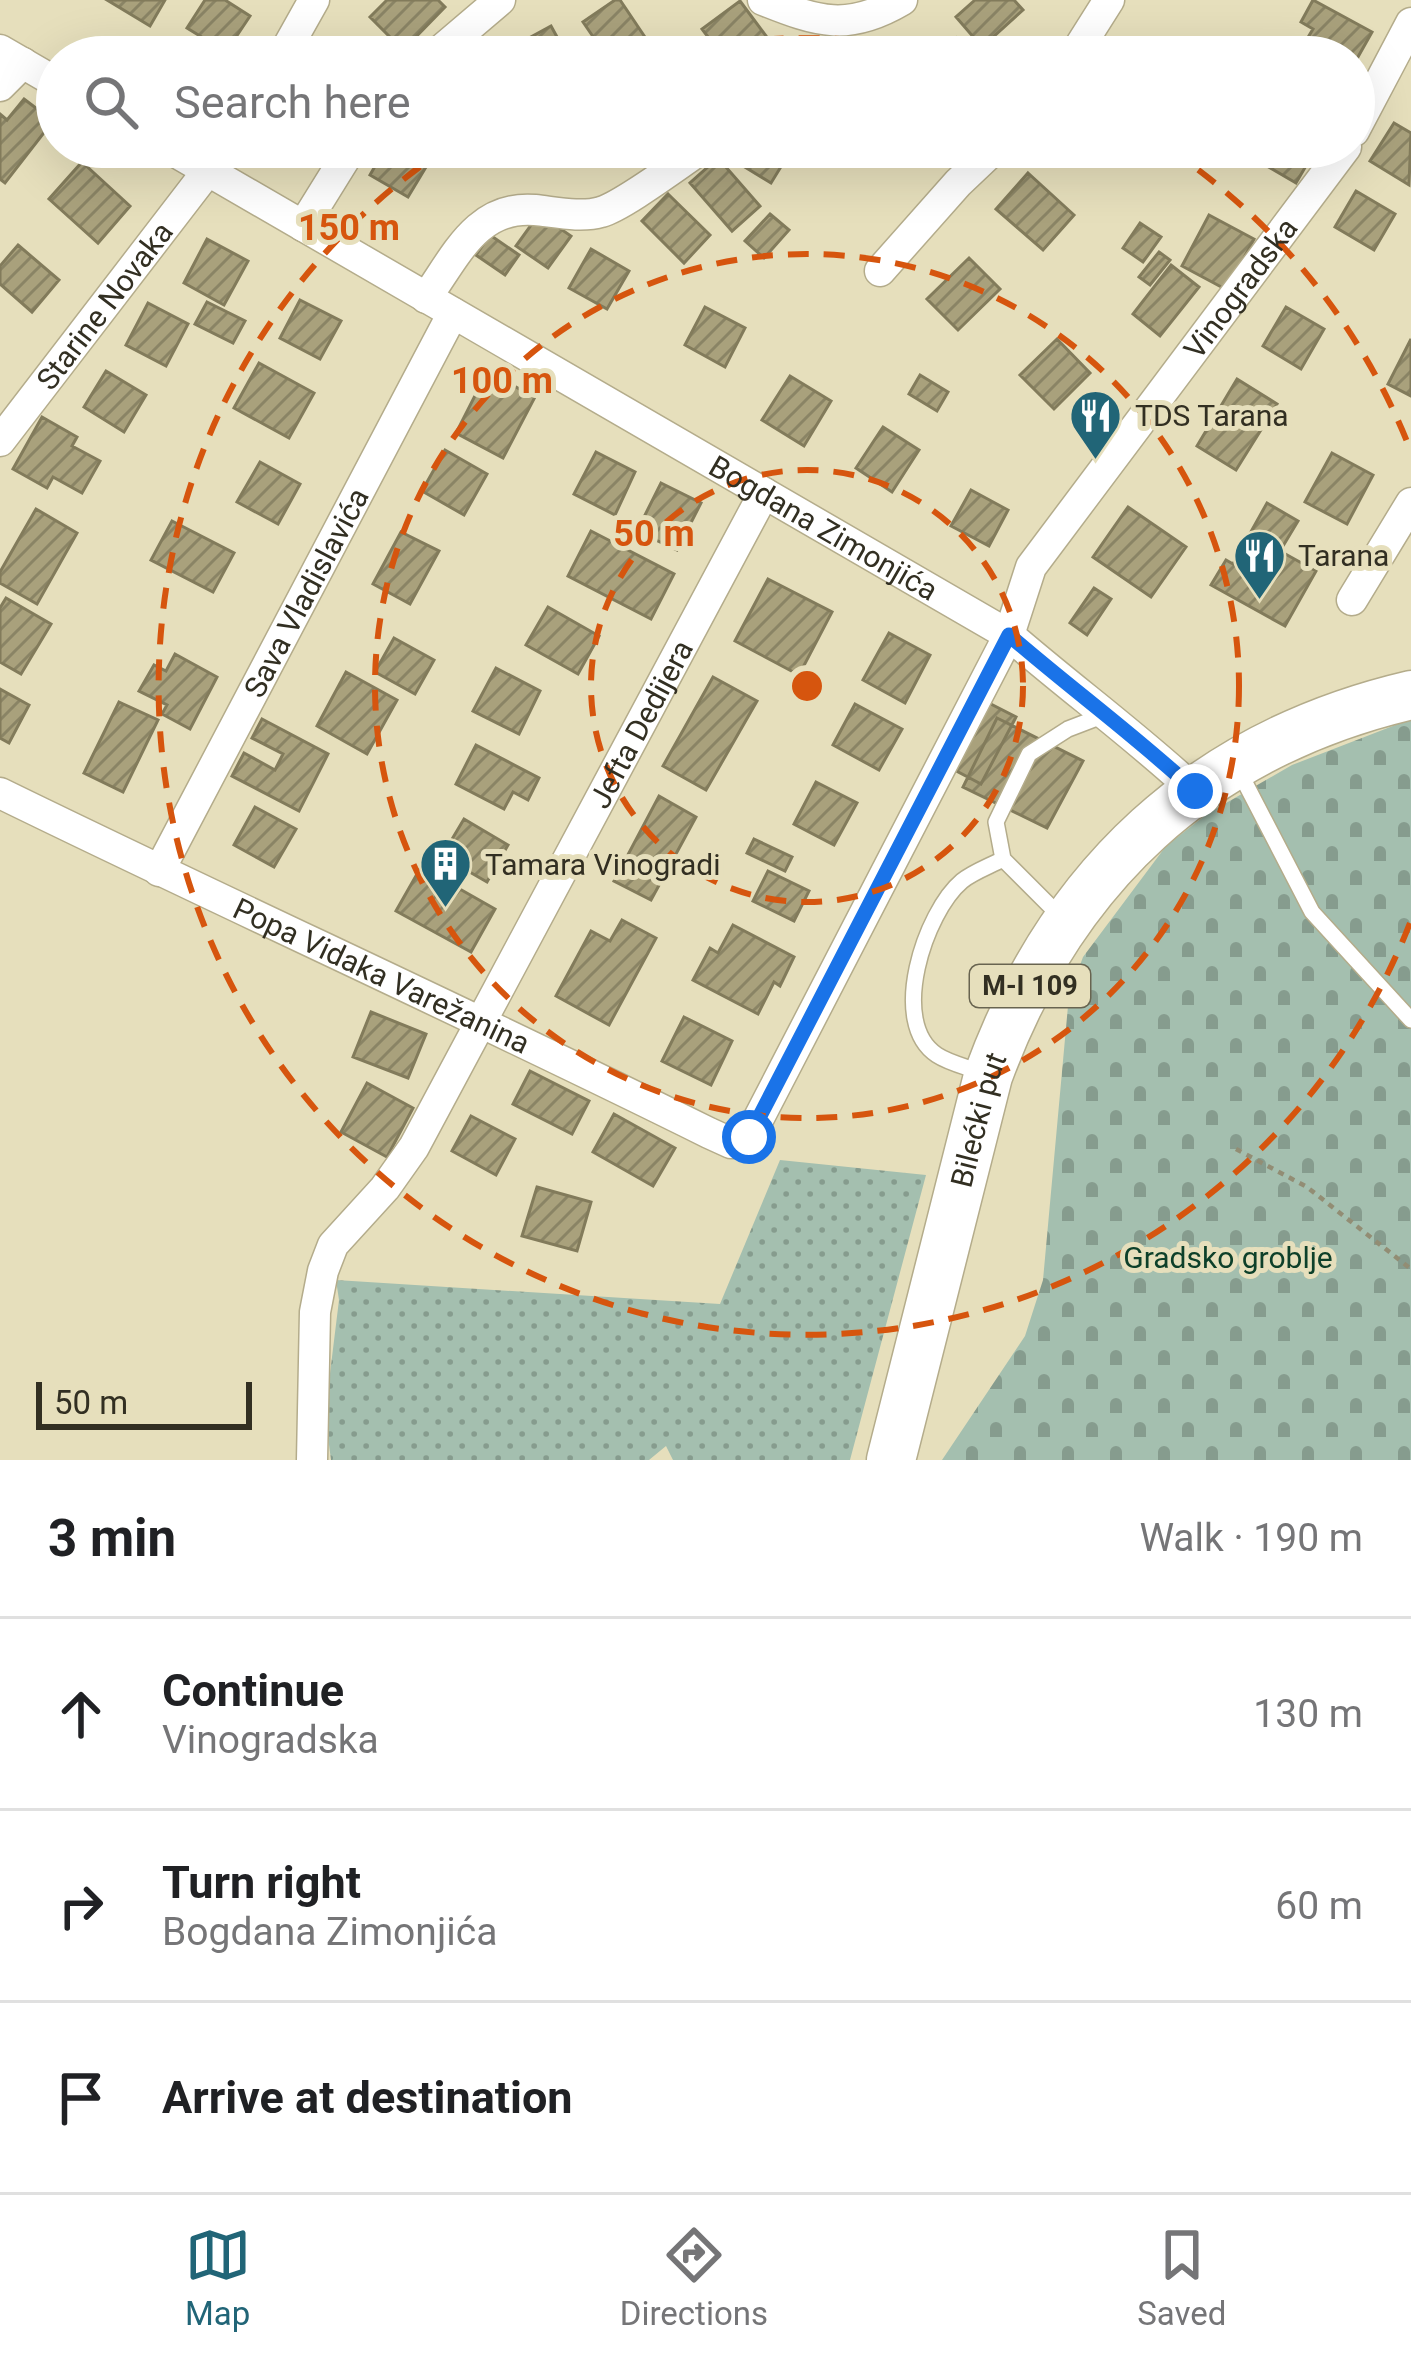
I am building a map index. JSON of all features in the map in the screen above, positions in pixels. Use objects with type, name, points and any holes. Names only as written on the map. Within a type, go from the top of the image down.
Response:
[{"type":"main road","name":"Bilećki put","points":[[890,1460],[988,1076],[1014,1015],[1066,922],[1113,861],[1195,791],[1301,732],[1411,695]]},
{"type":"street","points":[[294,36],[314,0]]},
{"type":"street","points":[[458,36],[500,0]]},
{"type":"street","points":[[763,0],[817,22],[874,17],[902,0]]},
{"type":"street","points":[[1086,36],[1109,0]]},
{"type":"street","points":[[1375,91],[1411,22]]},
{"type":"street","points":[[0,86],[12,57]]},
{"type":"street","name":"Starine Novaka","points":[[0,441],[211,168]]},
{"type":"street","name":"Bogdana Zimonjića","points":[[229,168],[303,226],[1009,635],[1195,791]]},
{"type":"street","points":[[303,226],[339,168]]},
{"type":"street","points":[[439,305],[471,234],[496,213],[517,208],[602,212],[671,168]]},
{"type":"street","points":[[880,272],[974,168]]},
{"type":"street","name":"Vinogradska","points":[[760,1121],[1009,635],[1031,567],[1330,168]]},
{"type":"street","name":"Sava Vladislavića","points":[[159,871],[439,305]]},
{"type":"street","name":"Jefta Dedijera","points":[[312,1460],[315,1312],[333,1245],[386,1188],[414,1147],[764,494]]},
{"type":"street","points":[[1352,600],[1411,503]]},
{"type":"street","name":"Popa Vidaka Varežanina","points":[[0,793],[731,1143],[749,1137],[760,1121]]},
{"type":"lane","points":[[1066,922],[1003,859],[996,822],[1029,754],[1068,729],[1102,716]]},
{"type":"lane","points":[[1236,765],[1312,912],[1411,1020]]},
{"type":"lane","points":[[988,1076],[934,1054],[914,1025],[915,982],[931,922],[962,881],[1003,859]]},
{"type":"path","points":[[1236,1149],[1307,1187],[1411,1269]]},
{"type":"green space","name":"Gradsko groblje","points":[[1411,719],[1411,1460],[942,1460],[1025,1336],[1043,1280],[1069,995],[1083,957],[1166,846],[1207,814],[1292,765]]},
{"type":"green space","points":[[780,1160],[926,1175],[850,1460],[673,1460],[666,1446],[649,1460],[331,1460],[325,1414],[339,1300],[336,1280],[720,1304]]},
{"type":"building","points":[[107,0],[165,0],[150,26]]},
{"type":"building","points":[[205,0],[225,0],[250,16],[237,36],[200,36],[187,28]]},
{"type":"building","points":[[387,0],[438,0],[445,7],[417,36],[389,36],[370,17]]},
{"type":"building","points":[[620,0],[644,36],[593,36],[583,22]]},
{"type":"building","points":[[975,0],[1014,0],[1023,10],[994,36],[972,36],[956,17]]},
{"type":"building","points":[[1313,0],[1372,32],[1370,36],[1309,36],[1313,29],[1301,22]]},
{"type":"building","points":[[740,1],[766,36],[707,36],[702,29]]},
{"type":"building","points":[[551,26],[556,36],[533,36]]},
{"type":"building","points":[[24,99],[36,108],[36,143],[5,183],[0,179],[0,114],[7,120]]},
{"type":"building","points":[[1394,123],[1411,133],[1409,185],[1375,164],[1375,153]]},
{"type":"building","points":[[77,168],[89,168],[130,206],[98,243],[49,199]]},
{"type":"building","points":[[374,168],[425,168],[408,197],[370,175]]},
{"type":"building","points":[[707,168],[727,168],[760,206],[732,231],[690,183]]},
{"type":"building","points":[[746,168],[780,168],[771,183]]},
{"type":"building","points":[[1270,168],[1305,168],[1296,183]]},
{"type":"building","points":[[1028,173],[1074,215],[1043,250],[996,209]]},
{"type":"building","points":[[1356,191],[1395,214],[1374,250],[1335,227]]},
{"type":"building","points":[[668,194],[710,235],[684,263],[642,221]]},
{"type":"building","points":[[539,214],[571,236],[548,268],[516,246]]},
{"type":"building","points":[[770,214],[789,230],[764,258],[745,241]]},
{"type":"building","points":[[1209,215],[1254,239],[1227,290],[1182,266]]},
{"type":"building","points":[[1140,223],[1161,237],[1143,262],[1123,248]]},
{"type":"building","points":[[490,235],[519,255],[505,275],[476,255]]},
{"type":"building","points":[[207,239],[248,261],[224,305],[184,283]]},
{"type":"building","points":[[18,245],[59,280],[32,312],[0,284],[0,266]]},
{"type":"building","points":[[591,249],[629,271],[607,309],[569,288]]},
{"type":"building","points":[[1159,252],[1170,260],[1150,285],[1139,277]]},
{"type":"building","points":[[969,258],[1000,289],[958,330],[927,299]]},
{"type":"building","points":[[1171,265],[1199,287],[1160,336],[1133,314]]},
{"type":"building","points":[[300,300],[341,321],[320,359],[280,338]]},
{"type":"building","points":[[207,302],[245,321],[233,343],[195,324]]},
{"type":"building","points":[[148,303],[188,324],[166,366],[126,345]]},
{"type":"building","points":[[705,307],[745,328],[725,367],[685,345]]},
{"type":"building","points":[[1286,307],[1324,329],[1301,369],[1263,346]]},
{"type":"building","points":[[1057,339],[1090,373],[1054,409],[1020,375]]},
{"type":"building","points":[[1411,339],[1411,396],[1388,384]]},
{"type":"building","points":[[259,363],[314,393],[289,438],[234,408]]},
{"type":"building","points":[[106,371],[146,395],[124,432],[84,407]]},
{"type":"building","points":[[487,372],[535,397],[503,458],[456,433]]},
{"type":"building","points":[[920,375],[948,392],[937,411],[909,394]]},
{"type":"building","points":[[790,376],[831,401],[804,446],[762,420]]},
{"type":"building","points":[[1237,379],[1277,404],[1236,470],[1197,446]]},
{"type":"building","points":[[42,417],[77,437],[72,446],[100,461],[82,493],[53,477],[47,488],[13,469]]},
{"type":"building","points":[[883,427],[919,450],[892,492],[856,468]]},
{"type":"building","points":[[445,450],[487,474],[464,515],[422,491]]},
{"type":"building","points":[[596,452],[635,472],[615,515],[574,494]]},
{"type":"building","points":[[1332,453],[1373,475],[1347,524],[1305,502]]},
{"type":"building","points":[[260,462],[300,484],[278,524],[237,502]]},
{"type":"building","points":[[661,483],[701,503],[677,550],[637,531]]},
{"type":"building","points":[[971,490],[1008,510],[989,546],[951,526]]},
{"type":"building","points":[[1267,503],[1298,521],[1280,551],[1316,571],[1285,626],[1211,585],[1226,560],[1233,564]]},
{"type":"building","points":[[1128,507],[1186,547],[1151,597],[1093,557]]},
{"type":"building","points":[[36,509],[77,533],[37,604],[0,583],[0,572]]},
{"type":"building","points":[[172,521],[234,553],[213,592],[151,560]]},
{"type":"building","points":[[591,531],[674,574],[651,619],[568,576]]},
{"type":"building","points":[[401,532],[439,551],[410,604],[373,584]]},
{"type":"building","points":[[768,579],[832,612],[799,675],[735,641]]},
{"type":"building","points":[[1094,588],[1111,599],[1087,635],[1070,623]]},
{"type":"building","points":[[6,598],[51,624],[21,674],[0,662],[0,608]]},
{"type":"building","points":[[548,607],[599,636],[578,674],[526,645]]},
{"type":"building","points":[[889,633],[930,655],[905,703],[863,680]]},
{"type":"building","points":[[394,638],[434,660],[415,694],[375,672]]},
{"type":"building","points":[[175,654],[217,677],[190,729],[162,714],[167,705],[139,691],[154,665],[166,671]]},
{"type":"building","points":[[496,668],[540,691],[519,734],[473,711]]},
{"type":"building","points":[[346,672],[397,700],[367,754],[317,726]]},
{"type":"building","points":[[713,677],[757,701],[706,790],[663,766]]},
{"type":"building","points":[[0,689],[29,705],[9,743],[0,738]]},
{"type":"building","points":[[983,700],[1016,717],[981,784],[949,767]]},
{"type":"building","points":[[119,702],[158,720],[123,792],[84,773]]},
{"type":"building","points":[[855,704],[902,729],[879,770],[833,745]]},
{"type":"building","points":[[997,718],[1083,761],[1047,828],[963,787]]},
{"type":"building","points":[[262,719],[328,754],[299,811],[232,776],[244,753],[275,770],[283,754],[252,738]]},
{"type":"building","points":[[476,745],[539,778],[528,800],[513,792],[504,809],[456,784]]},
{"type":"building","points":[[816,782],[857,803],[834,845],[794,824]]},
{"type":"building","points":[[659,796],[696,817],[651,900],[614,881]]},
{"type":"building","points":[[255,807],[296,829],[274,867],[234,845]]},
{"type":"building","points":[[464,819],[508,845],[487,882],[442,856]]},
{"type":"building","points":[[754,839],[792,857],[785,871],[747,853]]},
{"type":"building","name":"Tamara Vinogradi","points":[[421,867],[495,909],[471,952],[396,911]]},
{"type":"building","points":[[768,871],[809,891],[794,921],[753,901]]},
{"type":"building","points":[[622,920],[656,938],[609,1025],[556,996],[591,931],[610,941]]},
{"type":"building","points":[[733,925],[794,957],[780,986],[774,982],[758,1014],[693,980],[710,948],[718,953]]},
{"type":"building","points":[[371,1012],[426,1034],[408,1078],[353,1057]]},
{"type":"building","points":[[684,1017],[732,1041],[711,1085],[662,1061]]},
{"type":"building","points":[[530,1071],[589,1101],[572,1134],[513,1104]]},
{"type":"building","points":[[367,1083],[413,1108],[387,1157],[341,1132]]},
{"type":"building","points":[[614,1114],[675,1148],[653,1186],[593,1152]]},
{"type":"building","points":[[471,1116],[515,1139],[496,1175],[452,1151]]},
{"type":"building","points":[[537,1187],[591,1202],[577,1251],[522,1236]]},
{"type":"place","name":"TDS Tarana","points":[[1096,461]]},
{"type":"place","name":"Tarana","points":[[1259,601]]},
{"type":"place","name":"Tamara Vinogradi","points":[[446,910]]},
{"type":"route","points":[[749,1137],[1009,635],[1195,791]]}]
